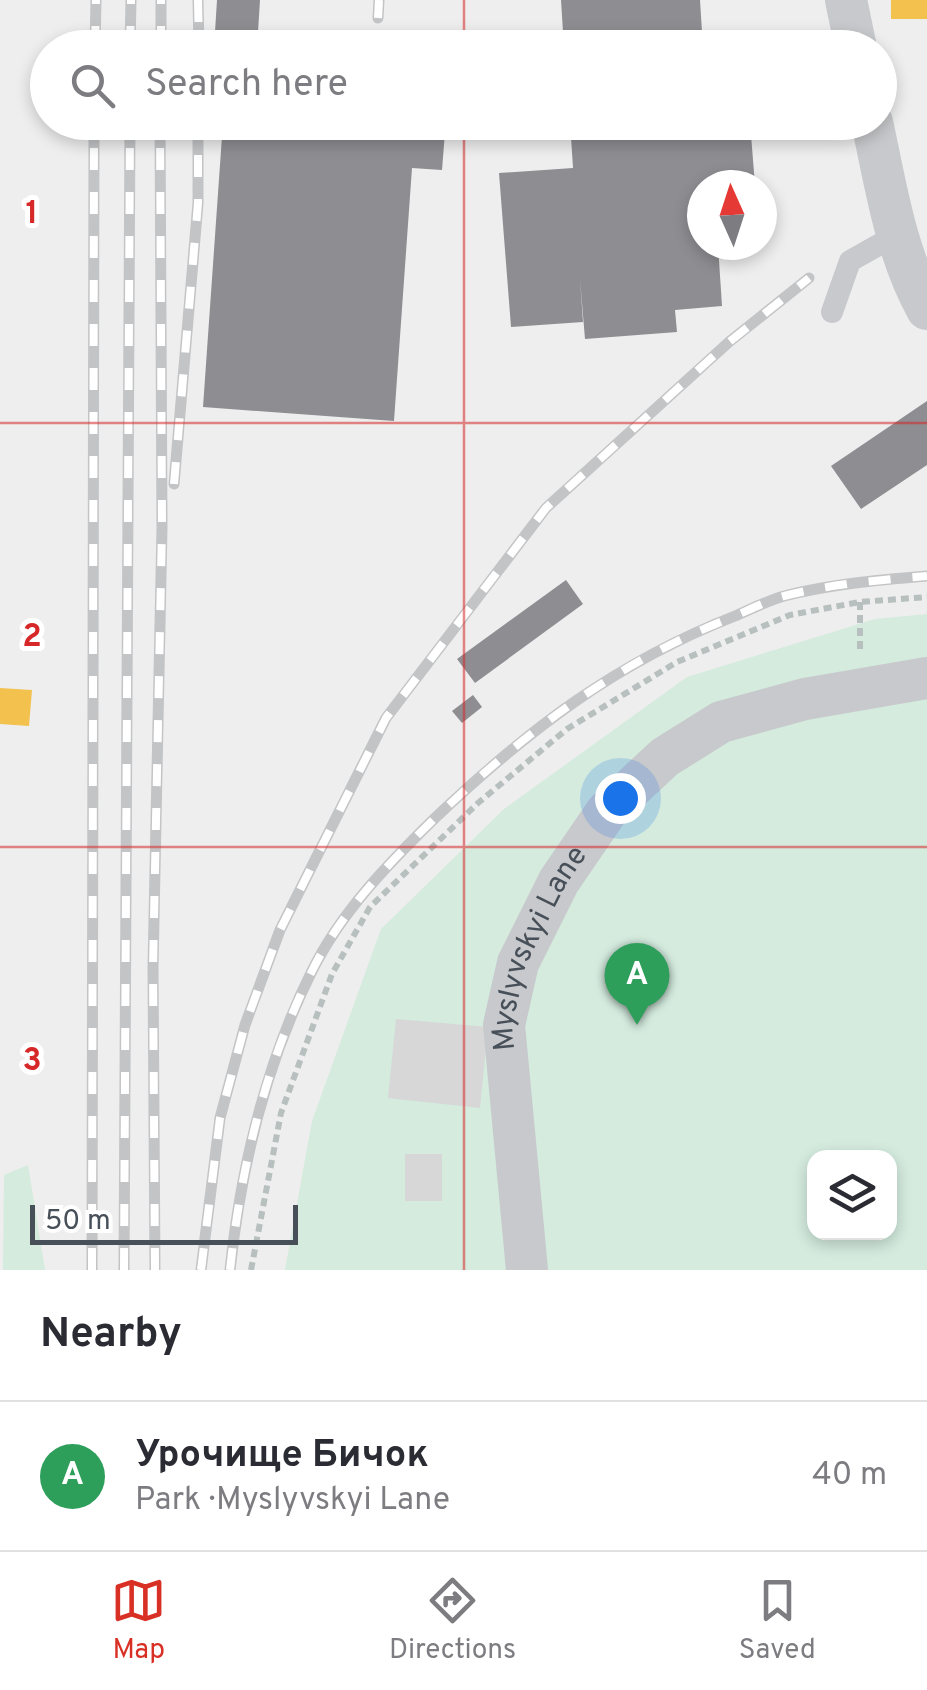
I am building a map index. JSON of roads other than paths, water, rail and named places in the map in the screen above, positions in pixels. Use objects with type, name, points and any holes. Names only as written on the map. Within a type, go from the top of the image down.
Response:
[{"type":"street","points":[[846,0],[852,30]]},
{"type":"street","points":[[876,140],[896,234],[911,279],[927,308]]},
{"type":"street","name":"Myslyvskyi Lane","points":[[527,1270],[504,1025],[518,963],[558,881],[607,812],[664,757],[721,722],[805,699],[927,678]]},
{"type":"lane","points":[[832,312],[850,261],[896,234]]},
{"type":"railway","points":[[95,30],[96,0]]},
{"type":"railway","points":[[130,30],[131,0]]},
{"type":"railway","points":[[161,0],[161,30]]},
{"type":"railway","points":[[198,0],[199,30]]},
{"type":"railway","points":[[378,18],[379,0]]},
{"type":"railway","points":[[92,1270],[94,140]]},
{"type":"railway","points":[[124,1270],[130,140]]},
{"type":"railway","points":[[155,1270],[153,968],[162,527],[160,140]]},
{"type":"railway","points":[[174,484],[198,203],[198,140]]},
{"type":"railway","points":[[201,1270],[220,1118],[245,1025],[280,930],[386,718],[546,508],[729,342],[809,278]]},
{"type":"railway","points":[[230,1270],[248,1155],[268,1080],[295,1007],[337,929],[417,835],[539,728],[651,655],[784,596],[837,585],[927,576]]},
{"type":"place","name":"Урочище Бичок","points":[[637,1025]]}]
